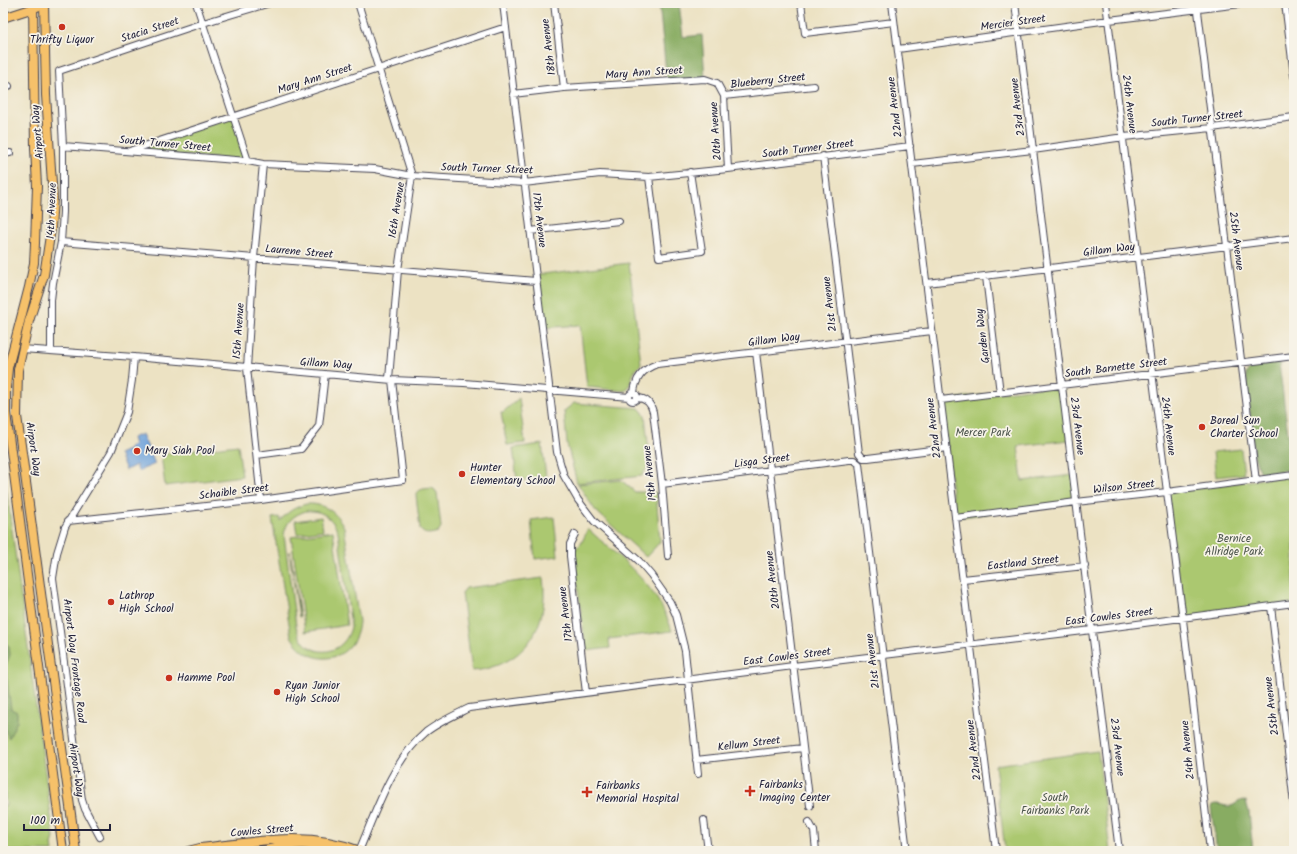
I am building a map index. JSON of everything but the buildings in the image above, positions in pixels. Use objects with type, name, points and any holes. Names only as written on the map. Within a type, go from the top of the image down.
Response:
[{"type":"main road","points":[[3,18],[33,6],[45,3]]},
{"type":"main road","name":"Airport Way","points":[[45,3],[46,94],[53,198],[51,229],[44,275],[29,321],[18,370],[17,416],[76,851]]},
{"type":"main road","name":"Airport Way","points":[[33,6],[37,186],[34,263],[8,368],[6,413],[63,851]]},
{"type":"main road","points":[[3,347],[22,349]]},
{"type":"main road","name":"Cowles Street","points":[[188,851],[200,848],[245,847],[279,838],[308,838],[336,843],[360,851]]},
{"type":"main road","name":"Cowles Street","points":[[260,851],[306,844],[339,851]]},
{"type":"street","points":[[196,3],[248,161]]},
{"type":"street","name":"Stacia Street","points":[[59,71],[203,23],[270,3]]},
{"type":"street","name":"16th Avenue","points":[[358,3],[412,176],[398,270],[391,380],[402,480]]},
{"type":"street","name":"17th Avenue","points":[[503,3],[549,391],[560,464],[570,488],[594,521],[639,562],[651,575],[670,602],[681,632],[689,679]]},
{"type":"street","name":"18th Avenue","points":[[554,3],[564,88]]},
{"type":"street","points":[[801,3],[805,33],[894,22]]},
{"type":"street","name":"22nd Avenue","points":[[892,3],[996,851]]},
{"type":"street","name":"23rd Avenue","points":[[1015,3],[1120,851]]},
{"type":"street","name":"24th Avenue","points":[[1106,3],[1124,137],[1210,851]]},
{"type":"street","name":"Mercier Street","points":[[898,49],[1109,20],[1197,6],[1249,3]]},
{"type":"street","points":[[1285,3],[1294,76]]},
{"type":"street","name":"25th Avenue","points":[[1197,6],[1256,481]]},
{"type":"street","name":"Mary Ann Street","points":[[129,151],[506,27]]},
{"type":"street","name":"14th Avenue","points":[[51,350],[51,300],[61,242],[63,212],[63,146],[59,71]]},
{"type":"street","name":"Mary Ann Street","points":[[513,94],[564,88],[705,79]]},
{"type":"street","name":"20th Avenue","points":[[705,79],[717,83],[724,96],[728,169]]},
{"type":"street","name":"Blueberry Street","points":[[724,96],[814,86]]},
{"type":"street","name":"South Turner Street","points":[[912,164],[1294,117]]},
{"type":"street","name":"South Turner Street","points":[[63,146],[248,161],[263,164],[375,169],[412,176],[524,183],[600,174],[649,177],[728,169],[910,146]]},
{"type":"street","points":[[3,154],[10,153]]},
{"type":"street","name":"21st Avenue","points":[[823,156],[858,453],[863,458],[947,448]]},
{"type":"street","name":"15th Avenue","points":[[261,500],[247,368],[254,258],[263,164]]},
{"type":"street","points":[[649,177],[660,257],[702,251],[690,172]]},
{"type":"street","points":[[530,231],[619,221]]},
{"type":"street","name":"Gillam Way","points":[[927,283],[986,277],[1294,238]]},
{"type":"street","name":"Laurene Street","points":[[61,242],[536,281]]},
{"type":"street","name":"Garden Way","points":[[986,277],[1000,393]]},
{"type":"street","name":"Gillam Way","points":[[22,349],[134,356],[247,368],[391,380],[633,396],[636,382],[640,376],[648,368],[654,365],[932,331]]},
{"type":"street","name":"20th Avenue","points":[[756,352],[810,806]]},
{"type":"street","points":[[68,521],[102,468],[116,442],[129,402],[134,356]]},
{"type":"street","name":"South Barnette Street","points":[[941,400],[1294,356]]},
{"type":"street","points":[[257,455],[301,450],[319,426],[325,374]]},
{"type":"street","name":"19th Avenue","points":[[633,396],[647,401],[653,409],[662,484],[668,556]]},
{"type":"street","name":"Lisga Street","points":[[662,484],[850,460],[857,462],[860,468]]},
{"type":"street","name":"21st Avenue","points":[[860,468],[907,851]]},
{"type":"street","name":"Wilson Street","points":[[955,518],[1294,475]]},
{"type":"street","name":"Schaible Street","points":[[68,521],[261,500],[402,480]]},
{"type":"street","name":"Airport Way Frontage Road","points":[[68,521],[57,553],[53,578],[82,800],[100,838]]},
{"type":"street","name":"17th Avenue","points":[[575,534],[570,544],[570,556],[586,693]]},
{"type":"street","name":"Eastland Street","points":[[963,580],[1085,566]]},
{"type":"street","name":"East Cowles Street","points":[[360,851],[390,780],[408,752],[430,729],[469,708],[689,679],[1092,630],[1294,603]]},
{"type":"street","name":"25th Avenue","points":[[1271,606],[1294,804]]},
{"type":"street","points":[[689,679],[698,774]]},
{"type":"street","name":"Kellum Street","points":[[696,760],[803,748]]},
{"type":"street","points":[[704,820],[708,851]]},
{"type":"street","points":[[809,822],[814,831],[816,851]]},
{"type":"green space","points":[[659,3],[679,3],[683,37],[702,35],[705,79],[667,82]]},
{"type":"green space","points":[[233,116],[248,161],[129,151]]},
{"type":"green space","points":[[629,263],[641,364],[634,372],[628,389],[624,391],[587,387],[580,325],[542,328],[535,275]]},
{"type":"green space","points":[[1275,362],[1279,363],[1292,466],[1289,470],[1263,473],[1259,471],[1254,455],[1246,373],[1251,368]]},
{"type":"green space","name":"Mercer Park","points":[[1062,385],[1069,440],[1018,446],[1022,481],[1073,475],[1076,502],[955,518],[941,400]]},
{"type":"green space","points":[[519,398],[525,443],[507,445],[501,412],[503,412]]},
{"type":"green space","points":[[574,403],[639,408],[645,415],[650,463],[642,476],[577,483],[567,444],[564,411]]},
{"type":"green space","points":[[542,444],[546,477],[517,481],[513,448]]},
{"type":"green space","points":[[238,445],[242,476],[165,486],[161,454]]},
{"type":"green space","points":[[1241,449],[1244,474],[1216,477],[1213,452]]},
{"type":"green space","points":[[3,464],[54,838],[52,844],[53,851],[3,851],[3,806],[6,806],[3,778],[3,669],[9,646],[3,641]]},
{"type":"green space","name":"Bernice Allridge Park","points":[[1294,475],[1294,603],[1182,618],[1167,492]]},
{"type":"green space","points":[[621,480],[635,492],[656,492],[660,542],[646,557],[595,510],[578,484]]},
{"type":"green space","points":[[432,488],[437,493],[441,527],[438,532],[428,534],[424,533],[420,529],[416,495],[421,490]]},
{"type":"green space","points":[[306,504],[318,505],[333,512],[344,527],[359,621],[356,635],[350,646],[342,653],[331,657],[320,658],[309,655],[299,647],[291,636],[272,518],[279,517],[280,521],[288,512]],"holes":[[[306,511],[322,513],[329,518],[333,522],[338,532],[351,627],[347,638],[332,650],[314,650],[306,645],[300,637],[296,626],[284,535],[286,526],[294,517]]]},
{"type":"green space","points":[[321,517],[323,530],[297,534],[295,521]]},
{"type":"green space","points":[[554,517],[558,556],[535,559],[531,520]]},
{"type":"green space","points":[[588,529],[638,574],[658,600],[672,631],[609,639],[610,648],[586,651],[573,551],[581,544]]},
{"type":"green space","points":[[333,531],[347,625],[305,632],[291,537]]},
{"type":"green space","points":[[290,551],[300,617],[299,617]]},
{"type":"green space","points":[[543,578],[544,596],[542,613],[537,628],[529,642],[519,653],[506,662],[490,668],[472,671],[462,593],[466,588]]},
{"type":"green space","points":[[3,641],[9,646],[10,655],[5,667],[11,709],[17,712],[17,721],[9,738],[3,726]]},
{"type":"green space","name":"South Fairbanks Park","points":[[1098,751],[1110,851],[1005,851],[995,765]]},
{"type":"green space","points":[[1243,800],[1246,801],[1249,812],[1253,851],[1217,851],[1211,808],[1212,805],[1217,804],[1231,806]]},
{"type":"water","name":"Mary Siah Pool","points":[[142,434],[155,464],[138,471],[136,465],[126,470],[119,454],[130,449],[129,447],[134,445],[132,438]]},
{"type":"place","name":"Thrifty Liquor","points":[[62,27]]},
{"type":"place","name":"Boreal Sun Charter School","points":[[1202,427]]},
{"type":"place","name":"Mary Siah Pool","points":[[137,451]]},
{"type":"place","name":"Hunter Elementary School","points":[[462,474]]},
{"type":"place","name":"Lathrop High School","points":[[111,602]]},
{"type":"place","name":"Hamme Pool","points":[[169,678]]},
{"type":"place","name":"Ryan Junior High School","points":[[277,692]]},
{"type":"place","name":"Fairbanks Imaging Center","points":[[750,791]]},
{"type":"place","name":"Fairbanks Memorial Hospital","points":[[587,792]]}]
